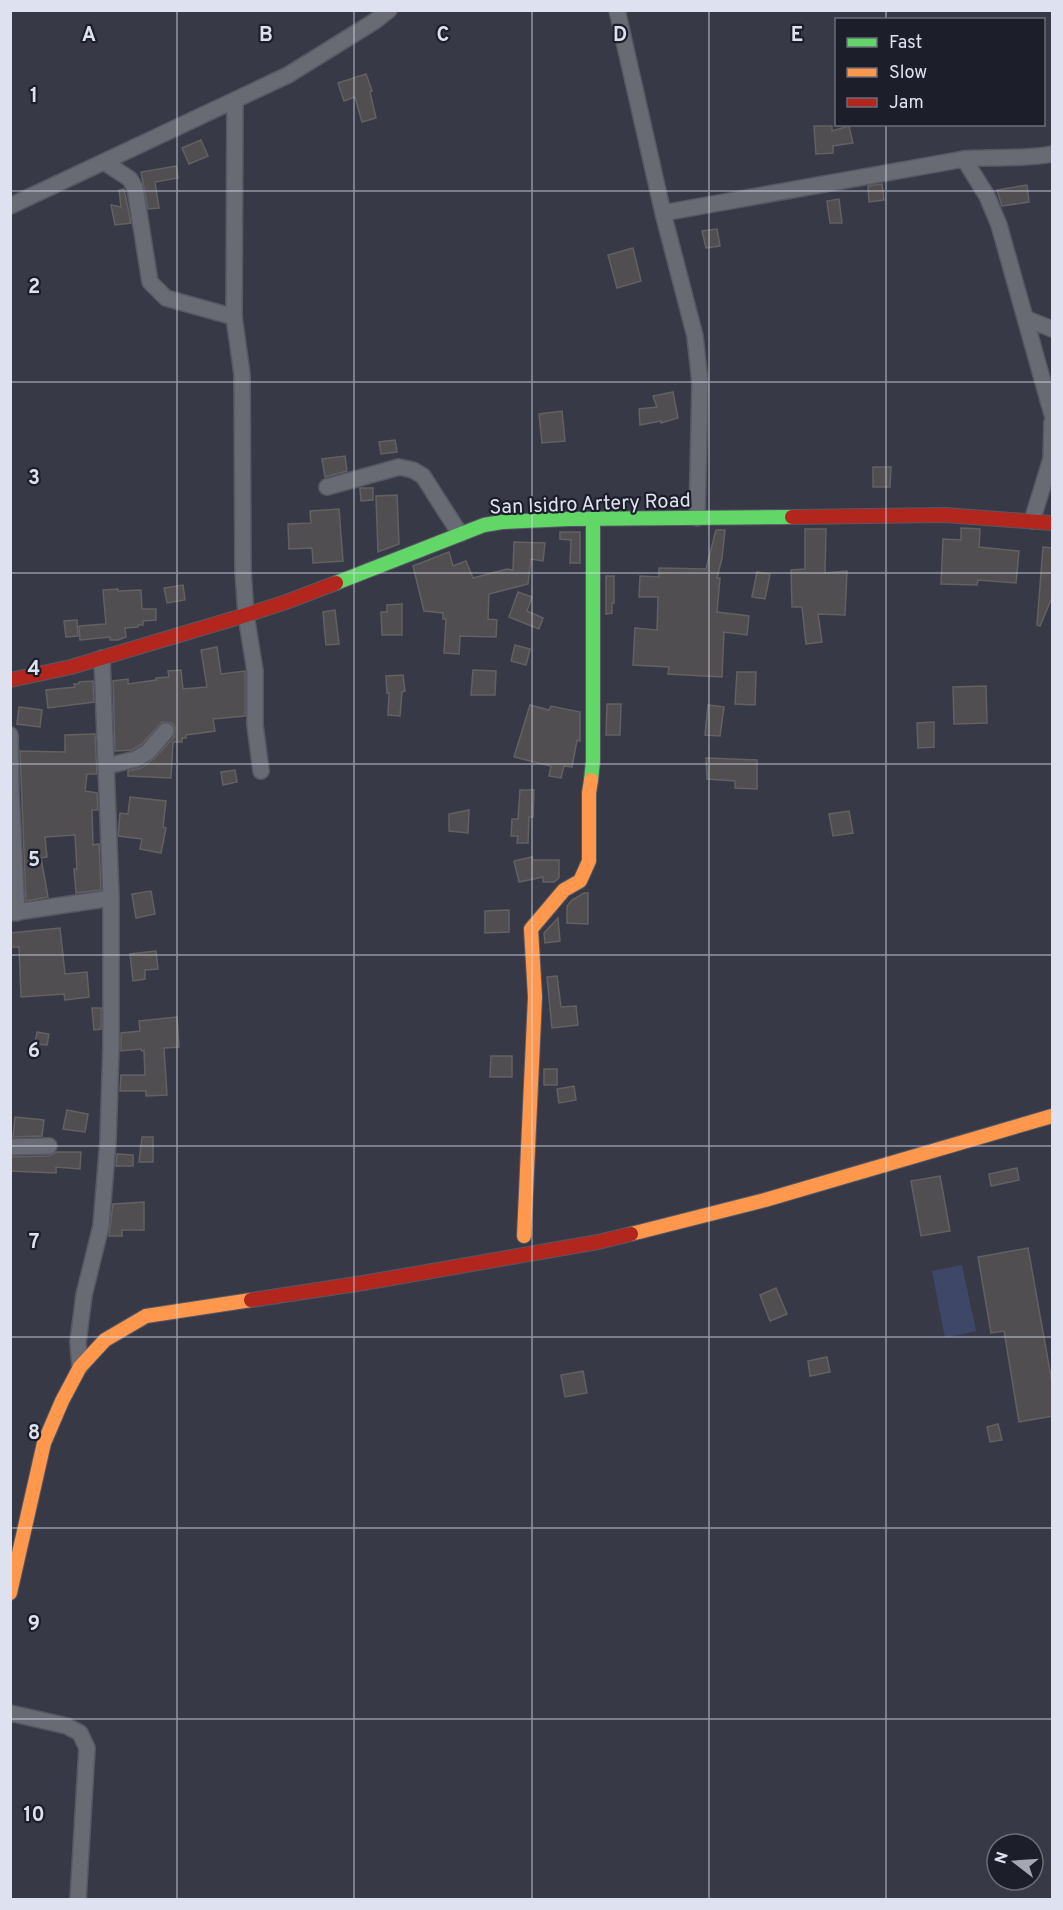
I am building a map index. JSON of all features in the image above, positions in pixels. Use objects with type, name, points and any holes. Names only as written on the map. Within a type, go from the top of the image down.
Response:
[{"type":"street","points":[[10,206],[288,75],[389,10]]},
{"type":"street","points":[[617,10],[663,213],[695,336],[700,383],[697,518]]},
{"type":"street","points":[[235,100],[234,316],[242,374],[243,571],[246,615],[255,671],[255,726],[261,771]]},
{"type":"street","points":[[663,213],[964,159],[1053,154]]},
{"type":"street","points":[[964,159],[987,196],[999,225],[1053,414]]},
{"type":"street","points":[[104,162],[130,179],[135,188],[150,282],[166,298],[234,316]]},
{"type":"street","points":[[1027,319],[1053,329]]},
{"type":"street","points":[[1032,521],[1051,459],[1053,422]]},
{"type":"street","points":[[327,487],[399,467],[413,470],[423,476],[460,534]]},
{"type":"street","name":"San Isidro Artery Road","points":[[10,680],[102,658],[246,615],[286,602],[484,525],[502,522],[945,515],[1053,523]]},
{"type":"street","points":[[524,1236],[535,997],[531,929],[564,890],[580,881],[589,861],[589,793],[593,761],[593,519]]},
{"type":"street","points":[[80,1367],[78,1342],[84,1294],[101,1226],[108,1141],[111,1047],[111,897],[102,658]]},
{"type":"street","points":[[107,766],[136,759],[148,752],[166,731]]},
{"type":"street","points":[[10,735],[14,913],[111,897]]},
{"type":"street","points":[[10,1593],[44,1443],[62,1401],[80,1367],[105,1340],[146,1316],[363,1283],[598,1242],[765,1200],[1053,1116]]},
{"type":"street","points":[[10,1146],[49,1146]]},
{"type":"street","points":[[10,1713],[67,1726],[80,1733],[87,1748],[78,1899]]},
{"type":"shaded area","points":[[962,1265],[976,1331],[945,1338],[932,1271]]},
{"type":"building","points":[[366,74],[372,91],[370,92],[376,118],[362,122],[355,97],[344,101],[338,83]]},
{"type":"building","points":[[814,126],[832,126],[832,131],[849,126],[853,143],[833,146],[833,153],[816,154]]},
{"type":"building","points":[[201,140],[208,156],[189,164],[182,148]]},
{"type":"building","points":[[176,166],[178,178],[155,182],[159,208],[148,209],[141,172]]},
{"type":"building","points":[[882,184],[884,200],[869,202],[868,186]]},
{"type":"building","points":[[1027,185],[1029,202],[1002,206],[997,190]]},
{"type":"building","points":[[124,189],[131,223],[115,225],[111,205],[121,207],[119,190]]},
{"type":"building","points":[[839,199],[842,223],[830,223],[827,201]]},
{"type":"building","points":[[717,229],[720,246],[706,248],[702,231]]},
{"type":"building","points":[[633,248],[641,281],[617,288],[608,255]]},
{"type":"building","points":[[673,392],[678,418],[661,423],[661,421],[640,425],[639,409],[657,407],[653,396]]},
{"type":"building","points":[[562,411],[565,441],[542,443],[539,414]]},
{"type":"building","points":[[395,440],[397,452],[381,454],[379,442]]},
{"type":"building","points":[[345,456],[347,471],[325,477],[322,459]]},
{"type":"building","points":[[873,467],[891,467],[890,487],[873,487]]},
{"type":"building","points":[[360,488],[373,488],[373,500],[361,501]]},
{"type":"building","points":[[397,495],[399,544],[378,552],[376,496]]},
{"type":"building","points":[[339,509],[343,561],[313,563],[312,548],[289,549],[288,524],[311,523],[310,511]]},
{"type":"building","points":[[961,528],[980,529],[979,547],[1019,551],[1016,583],[978,580],[977,585],[941,584],[943,539],[961,540]]},
{"type":"building","points":[[805,529],[826,529],[825,573],[847,571],[845,615],[818,614],[822,642],[806,644],[802,607],[792,607],[791,570],[805,569]]},
{"type":"building","points":[[716,530],[725,530],[717,578],[720,578],[717,612],[749,616],[747,635],[724,632],[722,677],[668,674],[669,667],[633,665],[635,628],[657,630],[658,597],[639,597],[640,576],[659,577],[659,568],[706,569]]},
{"type":"building","points":[[560,532],[580,532],[580,563],[570,563],[571,540],[560,539]]},
{"type":"building","points":[[514,542],[545,543],[543,561],[531,559],[528,584],[489,594],[488,619],[497,620],[496,637],[460,636],[459,654],[444,653],[446,619],[443,619],[443,613],[424,611],[413,566],[449,552],[453,566],[466,561],[473,578],[507,569],[513,570]]},
{"type":"building","points":[[1043,547],[1053,548],[1053,595],[1040,626],[1037,625]]},
{"type":"building","points":[[757,572],[770,574],[765,599],[752,597]]},
{"type":"building","points":[[606,576],[614,576],[614,603],[612,603],[612,613],[606,614]]},
{"type":"building","points":[[183,585],[185,600],[167,603],[164,588]]},
{"type":"building","points":[[118,589],[118,591],[141,590],[142,609],[156,609],[156,620],[143,621],[143,625],[138,625],[138,627],[125,628],[126,637],[118,640],[110,640],[110,637],[80,640],[79,626],[106,624],[103,590]]},
{"type":"building","points":[[518,592],[532,597],[527,611],[543,618],[539,629],[509,617]]},
{"type":"building","points":[[402,604],[402,635],[382,635],[381,612],[387,612],[387,605]]},
{"type":"building","points":[[335,610],[339,644],[326,645],[323,612]]},
{"type":"building","points":[[77,620],[78,636],[66,637],[64,621]]},
{"type":"building","points":[[515,645],[530,649],[526,665],[511,661]]},
{"type":"building","points":[[217,647],[221,674],[245,671],[245,716],[213,719],[215,731],[186,735],[186,738],[182,738],[182,742],[173,742],[171,778],[128,776],[128,771],[141,768],[155,758],[174,737],[175,728],[172,723],[162,722],[142,744],[132,750],[115,751],[113,681],[128,679],[128,684],[156,680],[156,678],[169,677],[168,671],[181,670],[183,689],[207,687],[201,650]]},
{"type":"building","points":[[473,670],[496,671],[495,695],[471,695]]},
{"type":"building","points":[[737,672],[756,672],[755,705],[735,704]]},
{"type":"building","points":[[403,675],[405,691],[402,692],[400,716],[388,715],[389,693],[387,693],[386,676]]},
{"type":"building","points":[[93,681],[94,702],[48,708],[46,690],[75,687],[74,684],[79,684],[79,682]]},
{"type":"building","points":[[986,686],[987,723],[954,724],[953,687]]},
{"type":"building","points":[[607,704],[621,704],[620,735],[606,735]]},
{"type":"building","points":[[530,705],[549,710],[551,706],[580,712],[580,741],[577,740],[572,767],[564,766],[561,778],[549,776],[551,766],[514,757]]},
{"type":"building","points":[[708,705],[724,707],[720,736],[705,735]]},
{"type":"building","points":[[19,707],[42,710],[40,727],[17,724]]},
{"type":"building","points":[[934,722],[934,747],[918,748],[917,723]]},
{"type":"building","points":[[95,734],[97,774],[87,774],[85,791],[97,793],[98,810],[92,810],[93,845],[99,844],[101,890],[76,893],[75,835],[45,837],[47,857],[41,858],[48,897],[26,901],[20,751],[65,752],[65,735]]},
{"type":"building","points":[[706,758],[757,760],[757,789],[735,788],[735,781],[707,779]]},
{"type":"building","points":[[235,770],[237,782],[223,785],[221,772]]},
{"type":"building","points":[[520,790],[534,790],[533,817],[529,817],[528,843],[517,843],[518,836],[511,836],[512,819],[518,819]]},
{"type":"building","points":[[130,797],[166,801],[163,827],[166,828],[161,853],[140,849],[142,839],[118,836],[120,813],[128,814]]},
{"type":"building","points":[[469,810],[468,833],[449,831],[449,814]]},
{"type":"building","points":[[849,811],[853,833],[833,836],[829,814]]},
{"type":"building","points":[[532,857],[533,860],[559,860],[559,878],[554,882],[543,882],[543,877],[519,882],[514,861]]},
{"type":"building","points":[[151,891],[155,914],[136,918],[132,894]]},
{"type":"building","points":[[584,893],[588,893],[588,924],[567,923],[567,906]]},
{"type":"building","points":[[509,910],[509,932],[485,933],[485,911]]},
{"type":"building","points":[[558,918],[560,941],[545,943],[544,933]]},
{"type":"building","points":[[60,928],[65,974],[87,972],[89,997],[65,1000],[64,994],[21,997],[19,947],[10,947],[10,933]]},
{"type":"building","points":[[156,951],[158,969],[145,970],[145,979],[133,981],[130,954]]},
{"type":"building","points":[[557,976],[561,1007],[576,1006],[578,1025],[552,1028],[547,977]]},
{"type":"building","points":[[92,1008],[101,1008],[101,1029],[94,1030]]},
{"type":"building","points":[[177,1017],[179,1047],[164,1048],[167,1095],[146,1096],[146,1091],[120,1091],[121,1075],[145,1075],[144,1050],[121,1051],[121,1033],[140,1031],[139,1021]]},
{"type":"building","points":[[37,1032],[49,1034],[47,1045],[35,1044]]},
{"type":"building","points":[[491,1056],[512,1056],[512,1077],[490,1077]]},
{"type":"building","points":[[544,1069],[557,1069],[557,1085],[544,1085]]},
{"type":"building","points":[[574,1086],[576,1100],[559,1103],[557,1089]]},
{"type":"building","points":[[67,1110],[88,1114],[85,1132],[63,1129]]},
{"type":"building","points":[[15,1117],[44,1120],[42,1136],[13,1137]]},
{"type":"building","points":[[142,1137],[153,1137],[153,1162],[139,1162]]},
{"type":"building","points":[[57,1152],[81,1152],[80,1169],[56,1167],[56,1173],[10,1171],[11,1157],[49,1156]]},
{"type":"building","points":[[117,1154],[133,1155],[133,1166],[116,1166]]},
{"type":"building","points":[[1017,1168],[1019,1180],[991,1186],[989,1174]]},
{"type":"building","points":[[940,1176],[950,1231],[921,1236],[911,1181]]},
{"type":"building","points":[[144,1202],[144,1230],[122,1230],[122,1236],[109,1236],[113,1204]]},
{"type":"building","points":[[1028,1248],[1053,1388],[1053,1416],[1019,1422],[1004,1331],[991,1333],[978,1257]]},
{"type":"building","points":[[776,1288],[787,1314],[770,1321],[760,1295]]},
{"type":"building","points":[[827,1357],[830,1372],[810,1376],[808,1361]]},
{"type":"building","points":[[583,1371],[587,1393],[565,1397],[561,1375]]},
{"type":"building","points":[[998,1424],[1002,1440],[990,1442],[987,1427]]},
{"type":"traffic: fast","points":[[336,583],[484,525],[502,522],[568,519],[792,517]]},
{"type":"traffic: fast","points":[[591,780],[593,761],[593,519]]},
{"type":"traffic: slow","points":[[524,1236],[535,997],[531,929],[564,890],[580,881],[589,861],[591,780]]},
{"type":"traffic: slow","points":[[631,1234],[765,1200],[1052,1116]]},
{"type":"traffic: slow","points":[[10,1593],[44,1443],[80,1367],[105,1340],[146,1316],[251,1300]]},
{"type":"traffic: jam","points":[[792,517],[945,515],[1052,523]]},
{"type":"traffic: jam","points":[[10,680],[71,667],[246,615],[336,583]]},
{"type":"traffic: jam","points":[[251,1300],[363,1283],[598,1242],[631,1234]]}]
